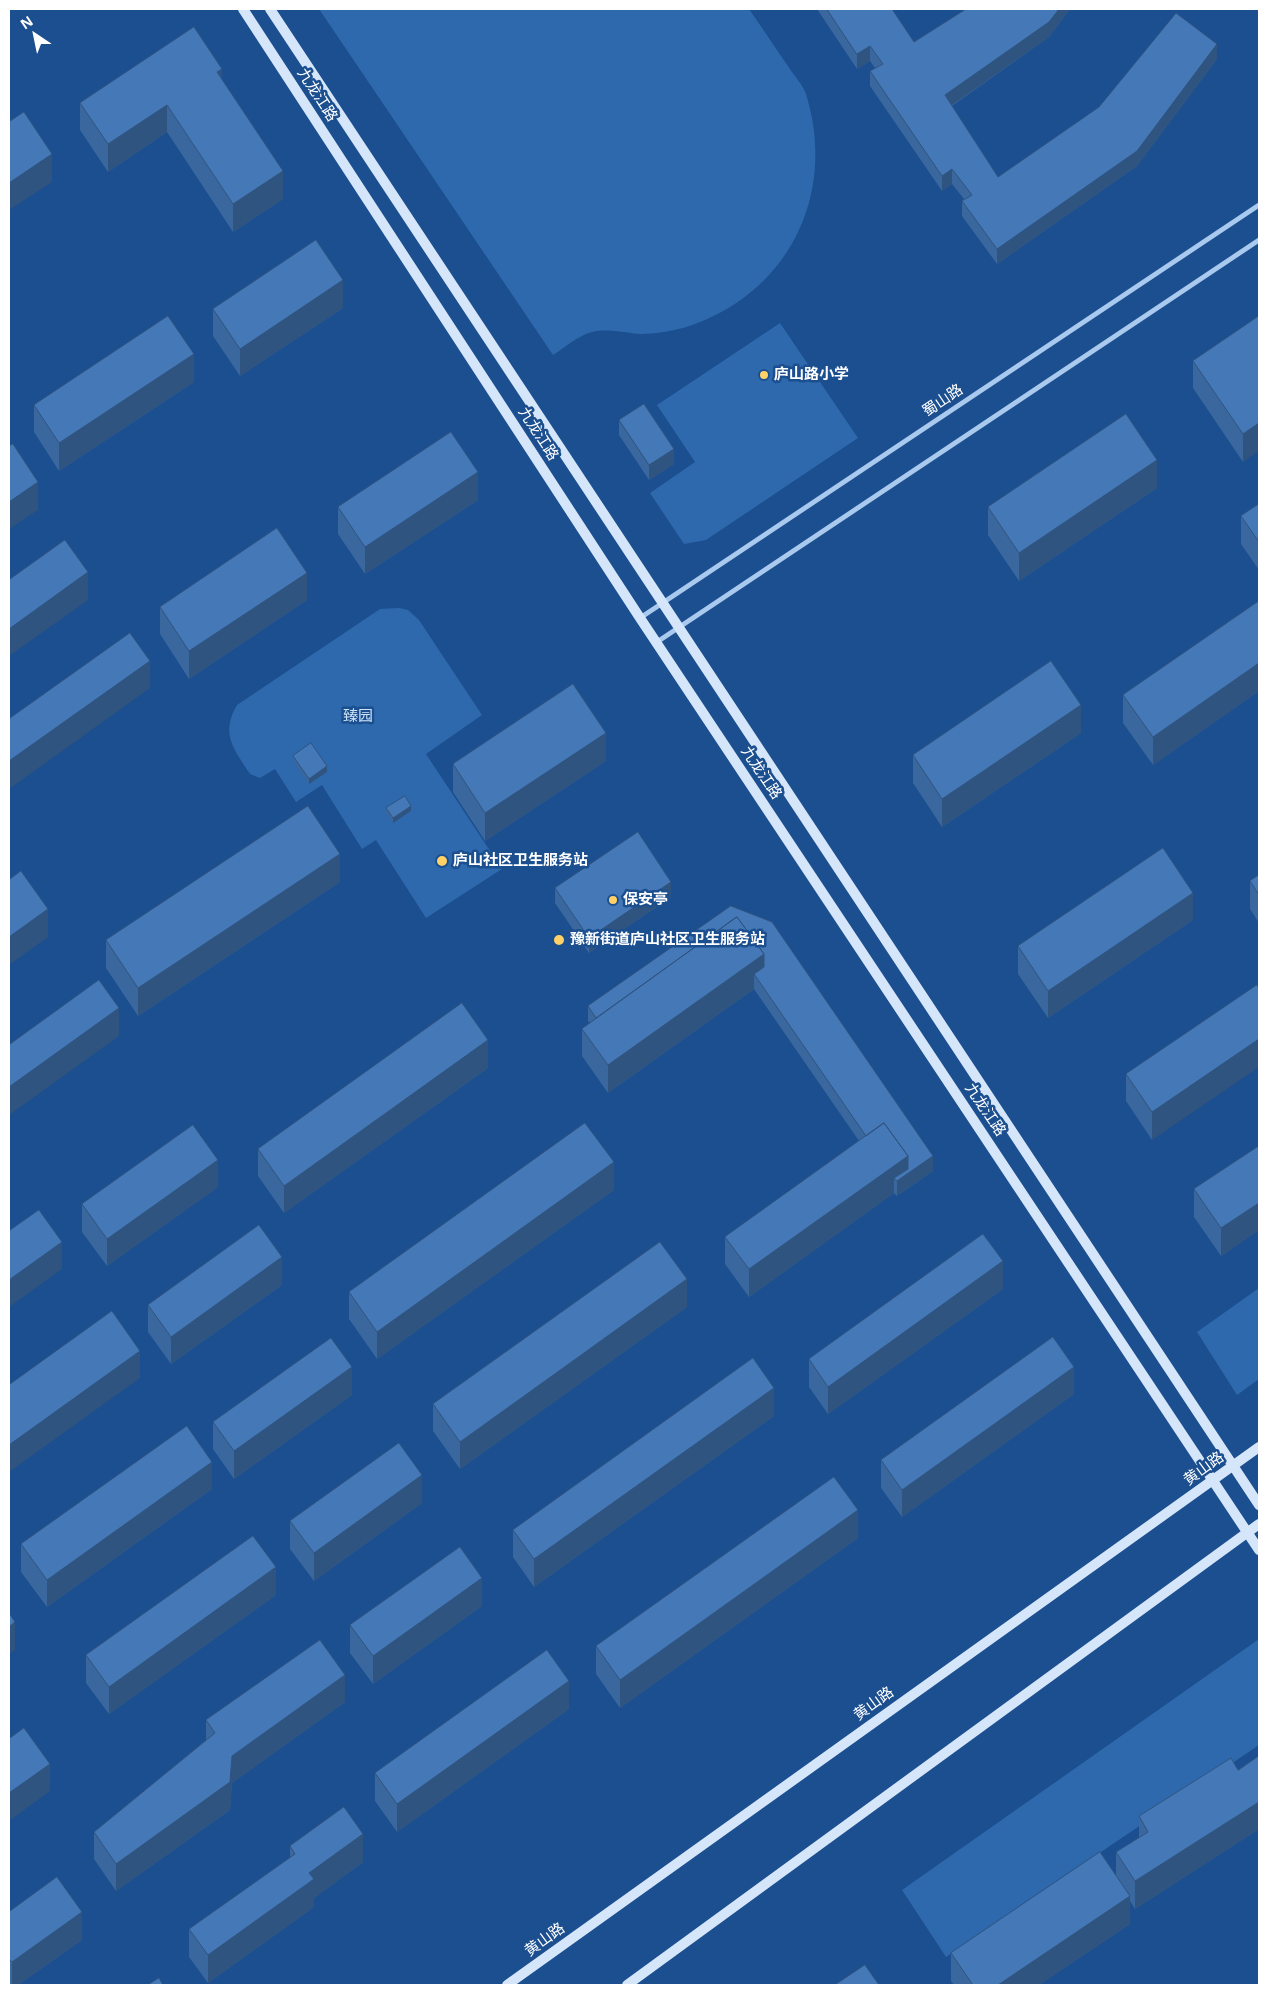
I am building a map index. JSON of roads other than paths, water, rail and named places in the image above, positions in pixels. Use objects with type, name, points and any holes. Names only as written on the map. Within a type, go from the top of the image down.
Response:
[{"type":"street","name":"九龙江路","points":[[243,9],[640,618],[1259,1550]]},
{"type":"street","name":"九龙江路","points":[[270,9],[680,626],[1259,1505]]},
{"type":"street","name":"蜀山路","points":[[640,618],[1259,204]]},
{"type":"street","points":[[657,642],[1259,240]]},
{"type":"street","name":"黄山路","points":[[507,1985],[1259,1447]]},
{"type":"street","points":[[627,1985],[1259,1524]]},
{"type":"place","name":"庐山路小学","points":[[764,375]]},
{"type":"place","name":"庐山社区卫生服务站","points":[[442,861]]},
{"type":"place","name":"保安亭","points":[[613,900]]},
{"type":"place","name":"豫新街道庐山社区卫生服务站","points":[[559,940]]},
{"type":"park label","name":"臻园","points":[[358,717]]}]
